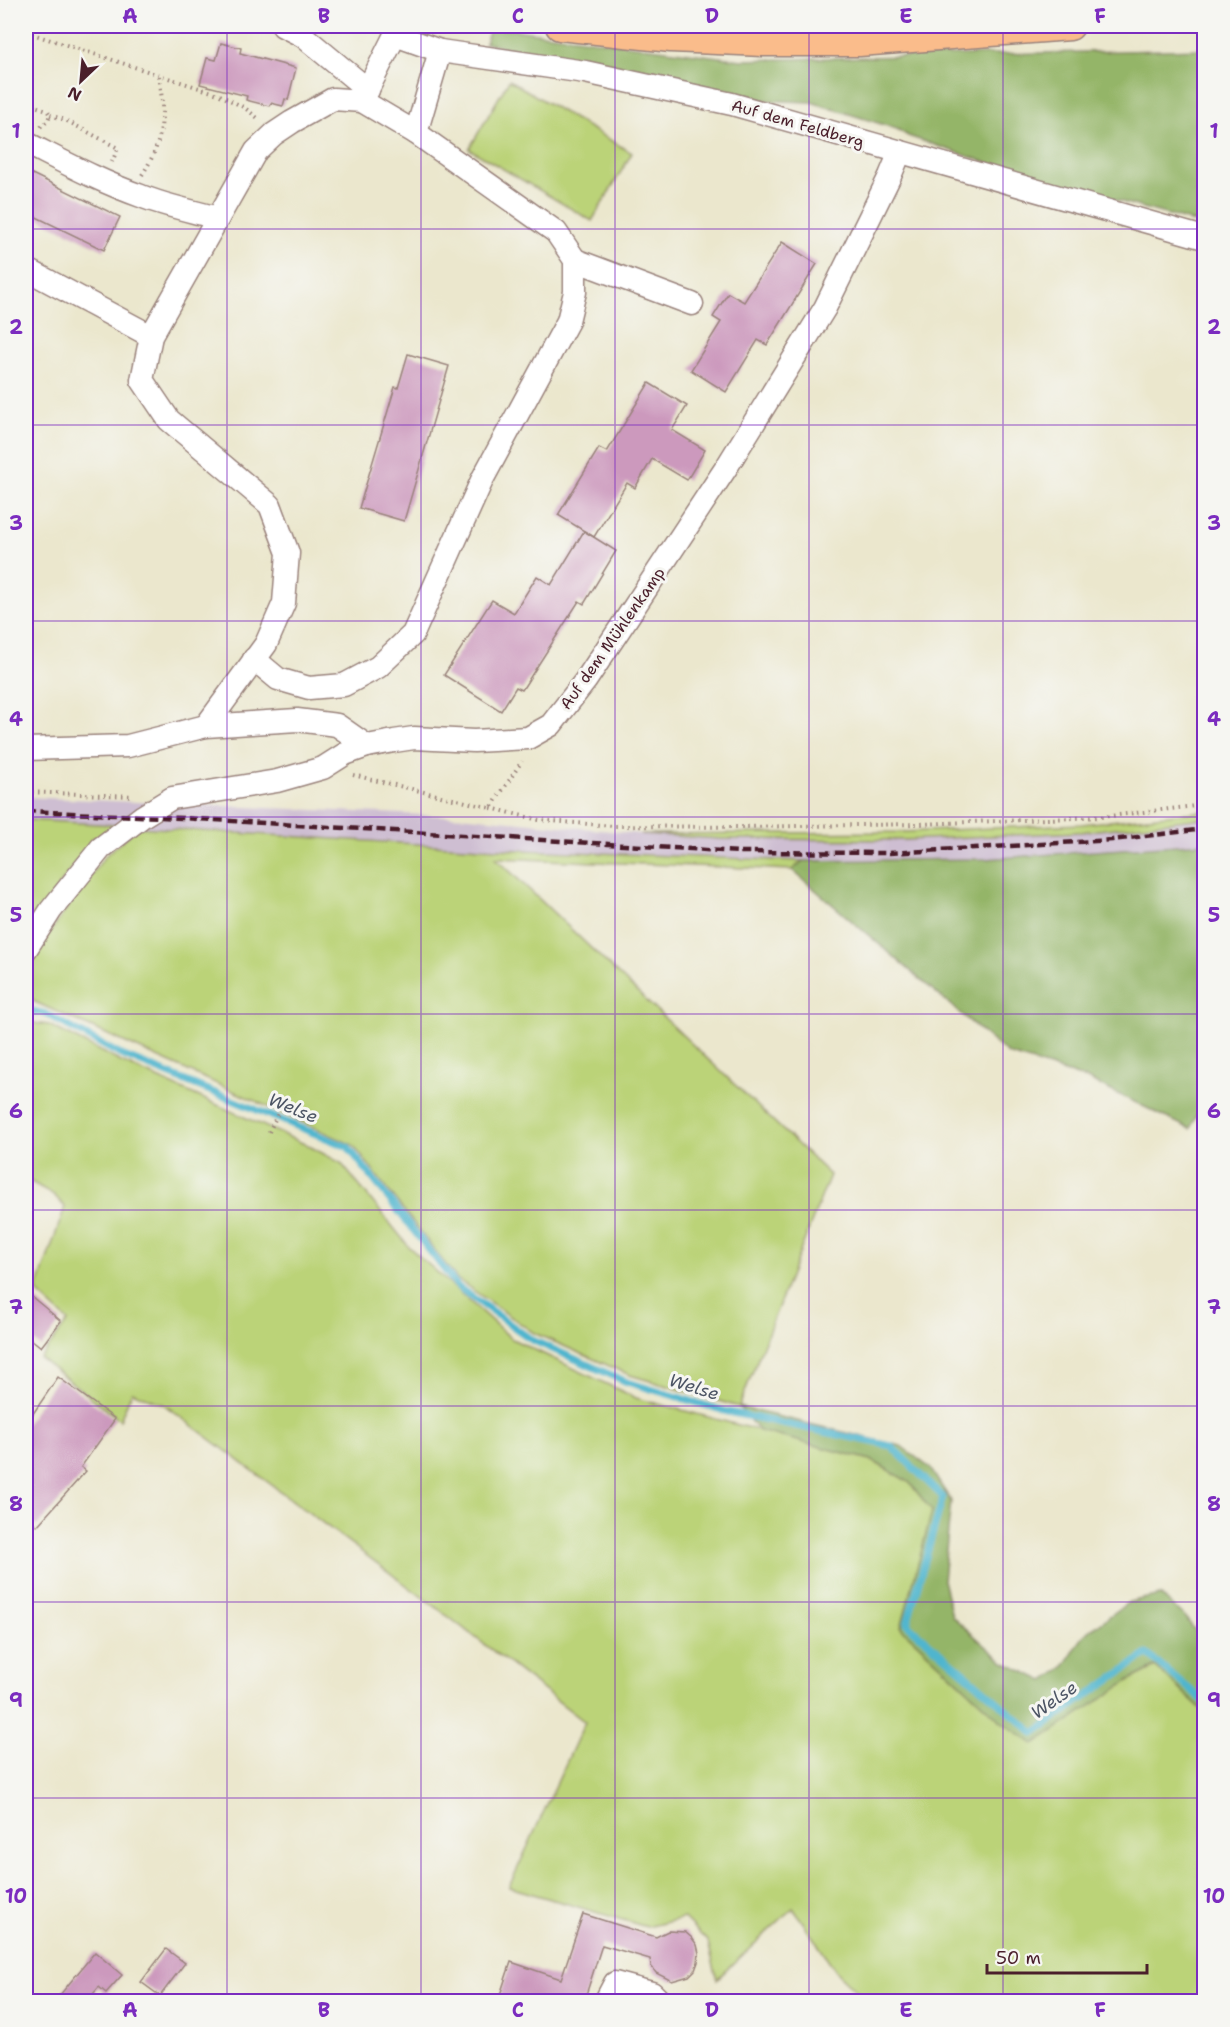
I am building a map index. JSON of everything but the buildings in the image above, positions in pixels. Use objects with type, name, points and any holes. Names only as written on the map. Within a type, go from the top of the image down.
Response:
[{"type":"main road","points":[[560,26],[671,38],[763,42],[859,42],[1070,26]]},
{"type":"street","points":[[254,659],[278,679],[288,682],[309,688],[344,686],[378,667],[413,634],[483,478],[568,321],[575,291],[575,260],[556,232],[365,96],[303,36],[283,26]]},
{"type":"street","points":[[365,96],[396,30]]},
{"type":"street","name":"Auf dem Feldberg","points":[[396,30],[440,51],[585,72],[732,104],[1204,238]]},
{"type":"street","points":[[416,133],[440,51]]},
{"type":"street","points":[[206,726],[266,644],[284,603],[288,553],[270,505],[169,420],[142,380],[151,336],[256,151],[274,134],[333,99],[365,96]]},
{"type":"street","points":[[26,144],[102,181],[183,209],[218,218]]},
{"type":"street","name":"Auf dem Mühlenkamp","points":[[542,731],[551,725],[586,680],[732,458],[825,308],[900,152]]},
{"type":"street","points":[[575,260],[692,304]]},
{"type":"street","points":[[26,268],[151,336]]},
{"type":"street","points":[[26,749],[128,746],[206,726],[297,720],[337,725],[367,746]]},
{"type":"street","points":[[26,949],[51,910],[101,848],[143,816],[172,798],[277,780],[323,768],[345,754],[367,746],[414,738],[474,741],[528,738],[542,731]]},
{"type":"street","points":[[605,2001],[615,1983],[652,1993],[661,2001]]},
{"type":"path","points":[[26,32],[218,94],[245,108],[266,124],[274,134]]},
{"type":"path","points":[[128,191],[154,157],[161,136],[162,94],[159,76]]},
{"type":"path","points":[[26,103],[47,110],[50,115],[65,120],[118,148],[102,181]]},
{"type":"path","points":[[41,127],[50,115]]},
{"type":"path","points":[[491,808],[542,731]]},
{"type":"path","points":[[323,768],[540,820],[613,826],[740,827],[920,824],[1101,817],[1204,805]]},
{"type":"path","points":[[26,792],[172,798]]},
{"type":"path","points":[[269,1132],[279,1111]]},
{"type":"shaded area","points":[[26,797],[470,817],[641,834],[721,839],[906,840],[1081,832],[1204,818],[1204,843],[986,859],[803,861],[498,849],[26,820]]},
{"type":"green space","points":[[491,27],[742,60],[1204,49],[1204,225],[1012,171],[908,136],[897,129],[811,102],[755,100],[485,43]]},
{"type":"green space","points":[[509,80],[632,153],[592,221],[469,149]]},
{"type":"green space","points":[[1204,811],[1204,818],[1081,832],[906,840],[721,839],[641,834],[903,832],[1081,824]]},
{"type":"green space","points":[[26,820],[116,825],[101,839],[93,838],[26,932]]},
{"type":"green space","points":[[138,827],[498,849],[803,861],[792,870],[496,858],[830,1175],[739,1407],[630,1375],[534,1333],[457,1279],[353,1145],[35,1002],[26,993],[26,970],[29,961],[105,856]]},
{"type":"green space","points":[[1204,843],[1204,1100],[1190,1129],[1087,1079],[1008,1054],[792,870],[803,861],[986,859]]},
{"type":"green space","points":[[26,1022],[49,1025],[119,1061],[309,1146],[341,1163],[410,1248],[512,1339],[636,1398],[871,1460],[909,1482],[933,1511],[901,1628],[1002,1722],[1130,1680],[1156,1667],[1204,1711],[1204,2001],[867,2001],[838,1974],[793,1908],[717,1979],[708,1942],[684,1918],[647,1927],[509,1887],[585,1722],[441,1611],[163,1404],[132,1392],[120,1420],[40,1358],[68,1321],[36,1291],[65,1207],[54,1195],[26,1179]]},
{"type":"green space","points":[[739,1407],[901,1446],[930,1468],[951,1501],[943,1580],[952,1616],[1004,1662],[1044,1681],[1064,1667],[1084,1635],[1129,1602],[1160,1595],[1184,1616],[1204,1642],[1204,1711],[1155,1667],[1130,1680],[1034,1744],[1002,1722],[901,1628],[932,1511],[909,1482],[871,1460],[759,1431]]},
{"type":"waterway","name":"Welse","points":[[26,1010],[46,1014],[119,1054],[348,1147],[458,1287],[532,1340],[627,1382],[728,1412],[891,1446],[943,1497],[907,1624],[1034,1733],[1147,1654],[1204,1701]]},
{"type":"railway","points":[[26,811],[182,818],[739,852],[889,853],[1112,840],[1204,829]]}]
